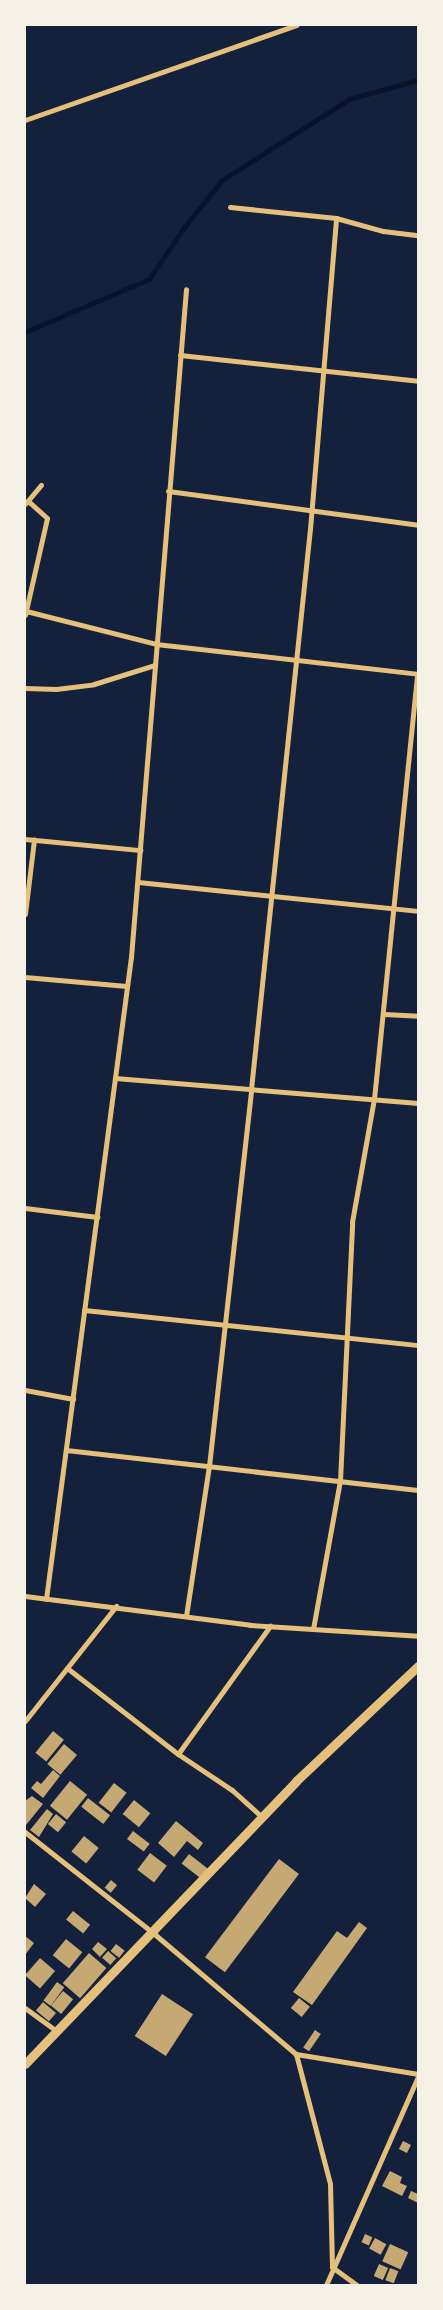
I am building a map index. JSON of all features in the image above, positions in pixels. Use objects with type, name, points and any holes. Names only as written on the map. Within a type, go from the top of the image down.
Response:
[{"type":"street","points":[[25,120],[297,25]]},
{"type":"street","points":[[230,207],[336,218],[383,232],[418,235]]},
{"type":"street","points":[[186,1616],[208,1466],[225,1325],[311,512],[321,372],[336,218]]},
{"type":"street","points":[[46,1598],[127,986],[138,882],[168,491],[186,289]]},
{"type":"street","points":[[180,355],[321,372],[418,381]]},
{"type":"street","points":[[41,485],[27,503],[47,518],[26,613],[156,644],[295,662],[417,674],[396,909],[374,1099],[352,1222],[340,1481],[313,1629]]},
{"type":"street","points":[[168,491],[311,512],[418,524]]},
{"type":"street","points":[[25,688],[56,689],[94,684],[155,665]]},
{"type":"street","points":[[25,839],[140,850]]},
{"type":"street","points":[[25,914],[34,840]]},
{"type":"street","points":[[138,882],[418,911]]},
{"type":"street","points":[[25,977],[127,986]]},
{"type":"street","points":[[384,1014],[418,1016]]},
{"type":"street","points":[[115,1078],[418,1103]]},
{"type":"street","points":[[25,1208],[96,1217]]},
{"type":"street","points":[[84,1310],[418,1345]]},
{"type":"street","points":[[25,1390],[73,1399]]},
{"type":"street","points":[[66,1450],[418,1490]]},
{"type":"street","points":[[25,1596],[270,1626],[418,1636]]},
{"type":"street","points":[[25,1721],[116,1606]]},
{"type":"street","points":[[178,1754],[270,1626]]},
{"type":"street","points":[[25,2064],[262,1817],[418,1666]]},
{"type":"street","points":[[67,1668],[178,1754],[232,1790],[262,1817]]},
{"type":"street","points":[[25,1832],[152,1932],[296,2054],[418,2075],[332,2266],[326,2285]]},
{"type":"street","points":[[25,2008],[57,2031]]},
{"type":"street","points":[[296,2054],[330,2184],[332,2266]]},
{"type":"street","points":[[332,2266],[357,2285]]},
{"type":"building","points":[[53,1731],[64,1740],[46,1762],[35,1753]]},
{"type":"building","points":[[64,1744],[77,1755],[60,1775],[47,1764]]},
{"type":"building","points":[[53,1770],[60,1776],[43,1798],[31,1788],[37,1781],[41,1784]]},
{"type":"building","points":[[70,1781],[87,1795],[67,1820],[50,1806]]},
{"type":"building","points":[[114,1783],[127,1793],[111,1813],[99,1803]]},
{"type":"building","points":[[32,1796],[43,1804],[26,1825],[25,1801]]},
{"type":"building","points":[[88,1798],[110,1815],[103,1824],[81,1807]]},
{"type":"building","points":[[134,1800],[150,1813],[139,1827],[123,1814]]},
{"type":"building","points":[[47,1809],[53,1814],[39,1837],[30,1830]]},
{"type":"building","points":[[56,1814],[66,1822],[58,1832],[48,1824]]},
{"type":"building","points":[[176,1821],[203,1843],[198,1850],[187,1841],[174,1857],[158,1843]]},
{"type":"building","points":[[133,1831],[150,1844],[144,1852],[127,1839]]},
{"type":"building","points":[[84,1836],[99,1848],[86,1864],[71,1852]]},
{"type":"building","points":[[150,1853],[167,1866],[154,1882],[137,1870]]},
{"type":"building","points":[[189,1854],[208,1869],[201,1878],[182,1863]]},
{"type":"building","points":[[279,1859],[299,1874],[225,1972],[205,1957]]},
{"type":"building","points":[[111,1880],[117,1885],[111,1893],[105,1888]]},
{"type":"building","points":[[34,1884],[46,1894],[35,1907],[25,1898]]},
{"type":"building","points":[[73,1911],[90,1925],[83,1933],[66,1920]]},
{"type":"building","points":[[359,1922],[367,1928],[312,2005],[293,1992],[337,1931],[347,1938]]},
{"type":"building","points":[[25,1936],[34,1943],[25,1955]]},
{"type":"building","points":[[66,1939],[82,1952],[69,1969],[53,1955]]},
{"type":"building","points":[[98,1942],[107,1949],[100,1957],[92,1949]]},
{"type":"building","points":[[116,1944],[125,1951],[119,1958],[110,1951]]},
{"type":"building","points":[[108,1951],[116,1958],[110,1965],[102,1958]]},
{"type":"building","points":[[89,1953],[106,1968],[80,1998],[63,1983]]},
{"type":"building","points":[[40,1958],[55,1971],[40,1988],[25,1975]]},
{"type":"building","points":[[57,1982],[64,1987],[51,2006],[43,2001]]},
{"type":"building","points":[[63,1991],[73,1999],[61,2014],[51,2006]]},
{"type":"building","points":[[162,1994],[193,2014],[166,2056],[135,2036]]},
{"type":"building","points":[[299,1998],[310,2007],[302,2017],[291,2008]]},
{"type":"building","points":[[43,2002],[56,2013],[49,2021],[36,2010]]},
{"type":"building","points":[[315,2030],[321,2034],[309,2051],[303,2047]]},
{"type":"building","points":[[403,2141],[411,2145],[407,2153],[399,2149]]},
{"type":"building","points":[[390,2171],[402,2177],[400,2183],[407,2186],[402,2196],[382,2186]]},
{"type":"building","points":[[411,2191],[418,2194],[418,2203],[408,2198]]},
{"type":"building","points":[[365,2234],[372,2237],[369,2245],[361,2242]]},
{"type":"building","points":[[375,2238],[386,2244],[381,2255],[369,2248]]},
{"type":"building","points":[[390,2244],[408,2252],[401,2269],[382,2261]]},
{"type":"building","points":[[379,2264],[388,2268],[383,2280],[374,2276]]},
{"type":"building","points":[[390,2268],[398,2271],[394,2283],[385,2280]]},
{"type":"waterway","points":[[25,332],[149,279],[185,226],[222,180],[349,99],[418,80]]}]
